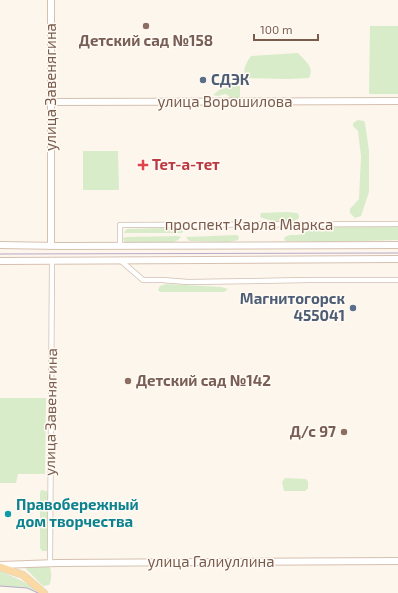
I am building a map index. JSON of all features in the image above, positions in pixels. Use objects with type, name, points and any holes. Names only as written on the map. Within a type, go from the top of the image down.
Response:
[{"type":"main road","name":"улица Завенягина","points":[[51,0],[52,246]]},
{"type":"main road","name":"улица Ворошилова","points":[[52,102],[398,101]]},
{"type":"main road","name":"проспект Карла Маркса","points":[[0,245],[398,245]]},
{"type":"main road","points":[[0,261],[398,259]]},
{"type":"main road","name":"улица Галиуллина","points":[[0,566],[50,563],[398,561]]},
{"type":"main road","points":[[23,564],[23,575]]},
{"type":"main road","points":[[0,566],[23,575],[44,593]]},
{"type":"street","name":"проспект Карла Маркса","points":[[120,246],[120,225],[398,224]]},
{"type":"street","name":"улица Завенягина","points":[[50,563],[52,260]]},
{"type":"street","points":[[120,260],[143,280],[188,282],[398,280]]},
{"type":"green space","points":[[370,26],[398,26],[398,94],[369,94]]},
{"type":"green space","points":[[298,53],[310,67],[311,74],[309,78],[246,78],[244,72],[245,67],[251,56]]},
{"type":"green space","points":[[232,86],[240,86],[240,101],[232,101],[229,96],[225,94],[218,96],[213,95],[219,90]]},
{"type":"green space","points":[[358,120],[364,121],[365,123],[369,151],[369,192],[361,216],[355,218],[350,213],[350,209],[359,199],[361,156],[358,131],[353,126],[353,123]]},
{"type":"green space","points":[[83,151],[118,151],[119,190],[83,190]]},
{"type":"green space","points":[[261,213],[297,213],[299,218],[295,221],[285,223],[260,217]]},
{"type":"green space","points":[[398,225],[398,240],[329,242],[285,241],[284,238],[290,235],[303,234],[310,228]]},
{"type":"green space","points":[[180,228],[183,231],[182,233],[124,233],[127,229]]},
{"type":"green space","points":[[237,235],[239,237],[238,240],[228,242],[189,241],[186,237]]},
{"type":"green space","points":[[126,237],[181,237],[173,242],[127,243],[123,238]]},
{"type":"green space","points":[[166,284],[221,287],[228,289],[224,292],[160,292],[158,290],[160,286]]},
{"type":"green space","points":[[0,398],[46,398],[45,474],[18,474],[16,483],[0,483]]},
{"type":"green space","points":[[285,478],[306,479],[308,482],[308,488],[305,491],[284,491],[282,482]]},
{"type":"green space","points":[[41,490],[47,491],[49,508],[48,551],[42,551],[40,548]]},
{"type":"green space","points":[[28,566],[49,566],[51,570],[51,581],[49,585],[43,586],[26,569]]},
{"type":"green space","points":[[0,571],[25,583],[38,592],[27,588],[0,586]]},
{"type":"tram line","points":[[0,254],[398,253]]},
{"type":"tram line","points":[[0,586],[27,588],[38,593]]},
{"type":"place","name":"Детский сад №158","points":[[146,26]]},
{"type":"place","name":"СДЭК","points":[[203,80]]},
{"type":"place","name":"Тет-а-тет","points":[[143,165]]},
{"type":"place","name":"Магнитогорск 455041","points":[[353,308]]},
{"type":"place","name":"Детский сад №142","points":[[128,381]]},
{"type":"place","name":"Д/с 97","points":[[344,432]]},
{"type":"place","name":"Правобережный дом творчества","points":[[8,514]]}]
